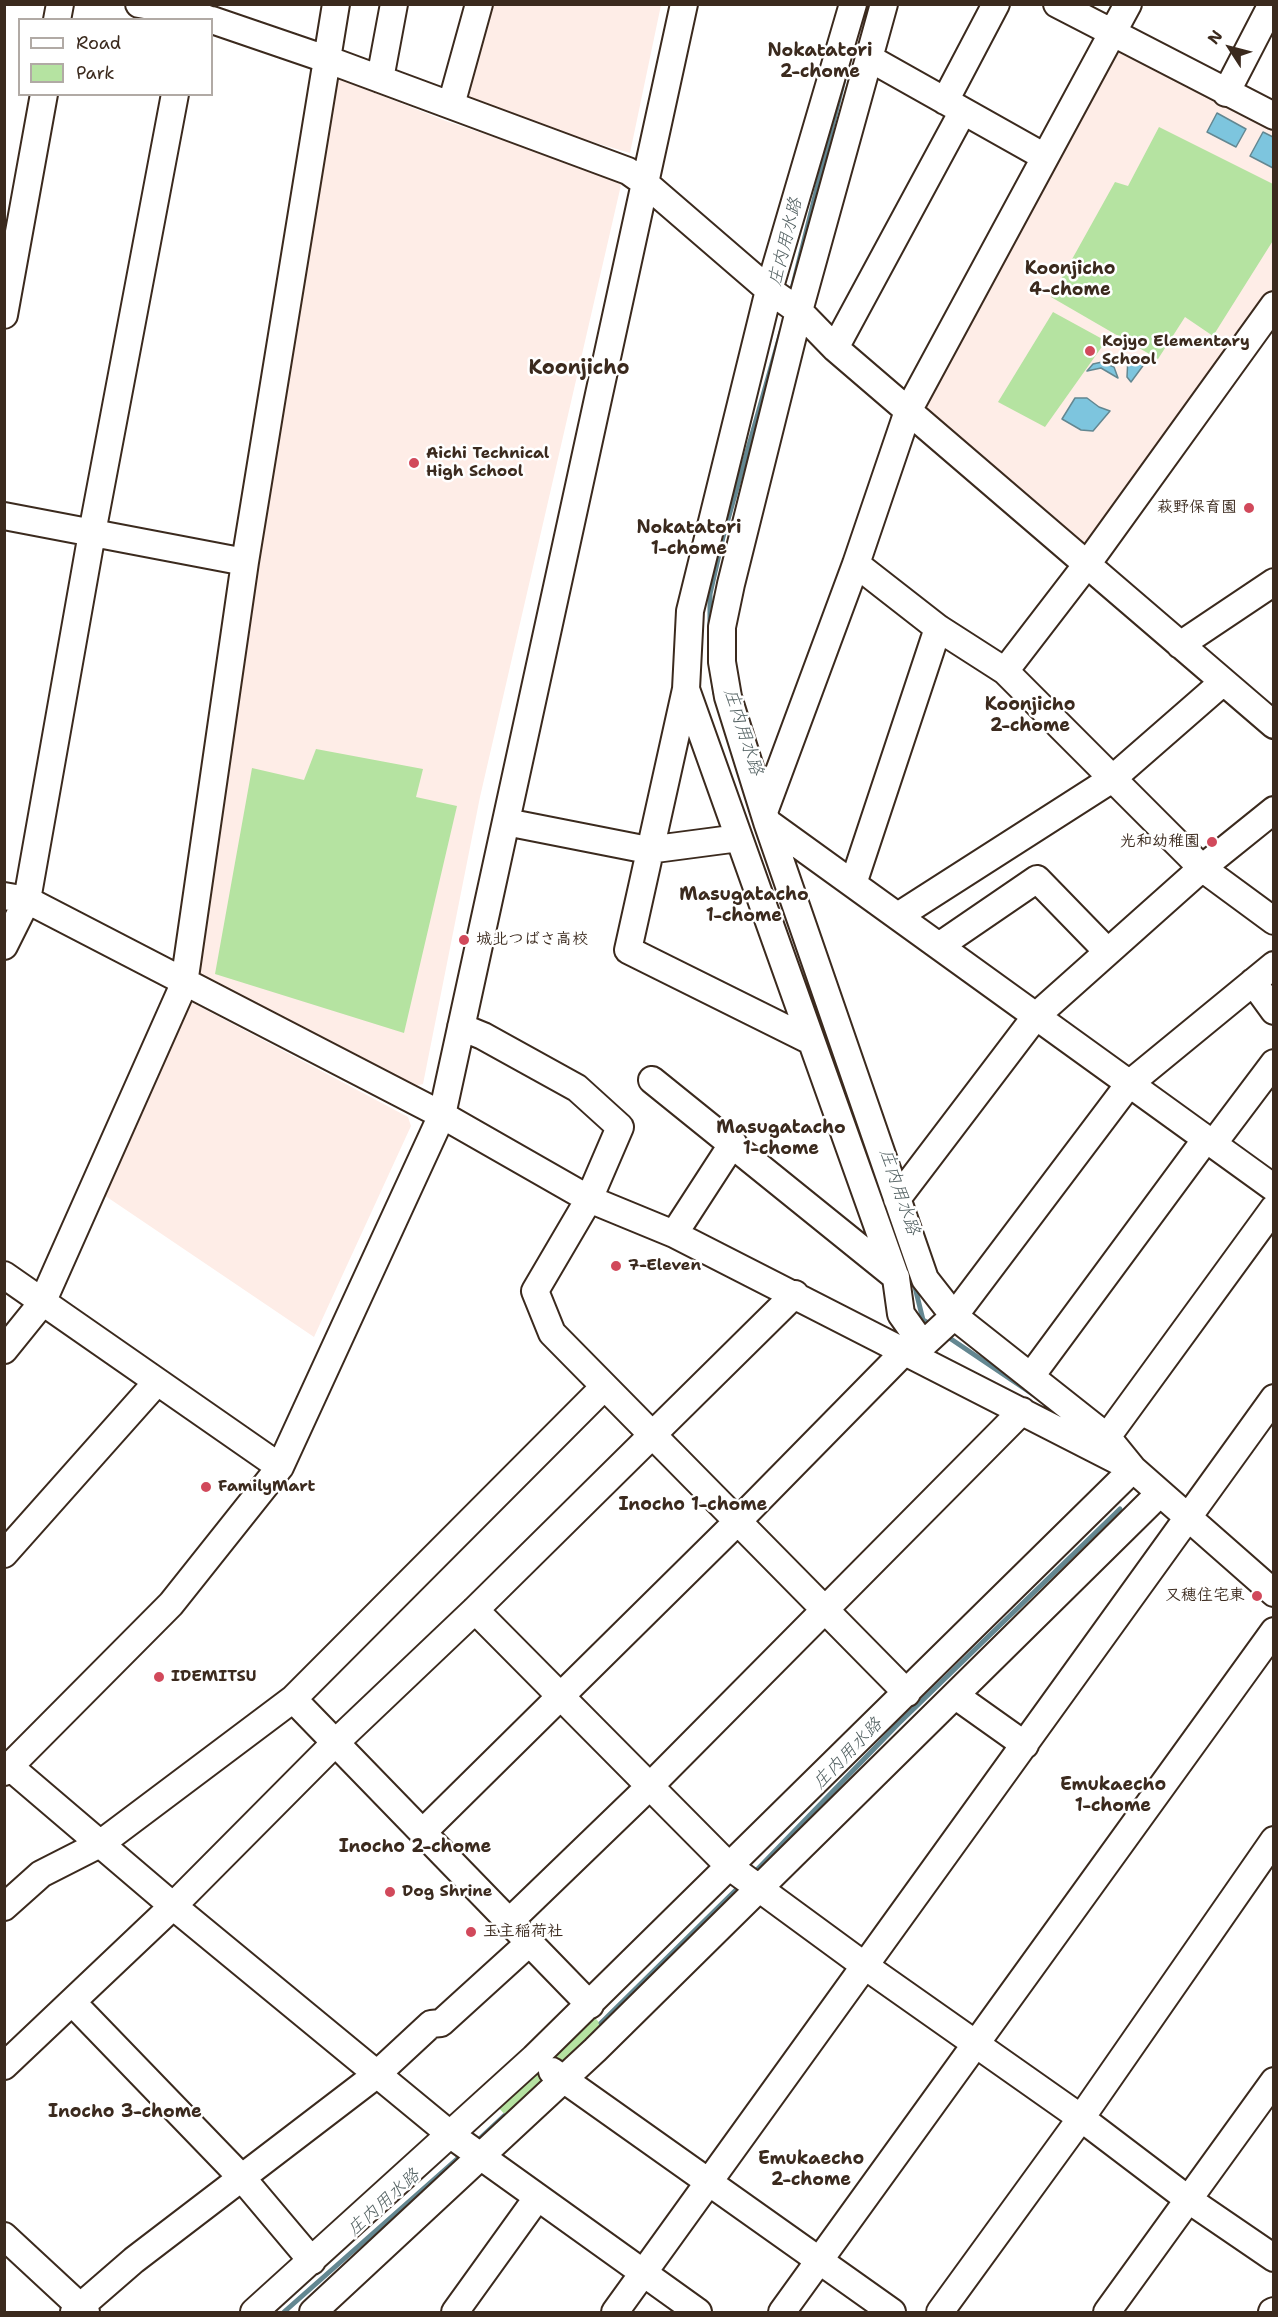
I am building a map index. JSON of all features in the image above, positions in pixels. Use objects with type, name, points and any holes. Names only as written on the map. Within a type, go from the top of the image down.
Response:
[{"type":"street","points":[[139,4],[199,15]]},
{"type":"street","points":[[4,1350],[42,1303],[184,984],[245,562],[336,4]]},
{"type":"street","points":[[380,79],[394,4]]},
{"type":"street","points":[[451,105],[479,4]]},
{"type":"street","points":[[684,4],[442,1114],[280,1467],[171,1604],[7,1769],[376,2075],[480,2158],[698,2313]]},
{"type":"street","points":[[853,4],[784,300],[722,627],[722,662],[728,697],[766,817],[925,1279],[928,1338]]},
{"type":"street","points":[[811,1041],[628,950],[648,850],[686,689],[690,611],[784,300],[869,58],[884,4]]},
{"type":"street","points":[[835,348],[954,106],[996,4]]},
{"type":"street","points":[[1057,4],[1274,116]]},
{"type":"street","points":[[766,817],[908,411],[1128,4]]},
{"type":"street","points":[[1226,93],[1272,4]]},
{"type":"street","points":[[213,20],[326,59],[628,171],[784,300],[835,348],[1088,563],[1222,683],[1274,725]]},
{"type":"street","points":[[869,58],[1045,157]]},
{"type":"street","points":[[4,315],[44,96]]},
{"type":"street","points":[[4,946],[92,533],[175,96]]},
{"type":"street","points":[[1005,670],[1088,563],[1274,305]]},
{"type":"street","points":[[4,516],[245,562]]},
{"type":"street","points":[[856,564],[938,628],[1005,670],[1202,868],[1274,921]]},
{"type":"street","points":[[1180,645],[1274,582]]},
{"type":"street","points":[[853,884],[938,628]]},
{"type":"street","points":[[898,916],[1112,779],[1222,683]]},
{"type":"street","points":[[686,689],[896,1278],[901,1314],[928,1338],[1022,1411],[1133,1469]]},
{"type":"street","points":[[897,1199],[1036,1016],[1202,868],[1274,810]]},
{"type":"street","points":[[766,817],[853,884],[1274,1188]]},
{"type":"street","points":[[506,822],[648,850],[738,838]]},
{"type":"street","points":[[939,946],[1037,879],[1107,951]]},
{"type":"street","points":[[16,898],[442,1114],[589,1199],[675,1234],[795,1294],[928,1338],[1031,1376],[1107,1437],[1133,1469],[1274,1593]]},
{"type":"street","points":[[423,1833],[737,1522],[928,1338],[1129,1084],[1274,965]]},
{"type":"street","points":[[1253,982],[1274,1011]]},
{"type":"street","points":[[461,1027],[483,1036],[577,1088],[620,1127],[589,1199],[535,1291],[552,1333],[907,1693]]},
{"type":"street","points":[[1031,1376],[1209,1142],[1274,1063]]},
{"type":"street","points":[[652,1080],[733,1143],[896,1278]]},
{"type":"street","points":[[675,1234],[733,1143]]},
{"type":"street","points":[[1107,1437],[1274,1208]]},
{"type":"street","points":[[4,1275],[280,1467]]},
{"type":"street","points":[[4,2066],[173,1906],[334,1744],[475,1610],[795,1294]]},
{"type":"street","points":[[4,1554],[157,1382]]},
{"type":"street","points":[[4,1907],[41,1874],[100,1844],[293,1700],[604,1387]]},
{"type":"street","points":[[615,2313],[1274,1398]]},
{"type":"street","points":[[509,1922],[650,1786],[1022,1411]]},
{"type":"street","points":[[254,2313],[451,2135],[590,2005],[1133,1469]]},
{"type":"street","points":[[313,2313],[564,2080],[1160,1493]]},
{"type":"street","points":[[475,1610],[730,1867],[865,1966],[1081,2118],[1189,2200],[1274,2258]]},
{"type":"street","points":[[782,2313],[974,2043],[1274,1631]]},
{"type":"street","points":[[956,1696],[1025,1745]]},
{"type":"street","points":[[293,1700],[590,2005]]},
{"type":"street","points":[[940,2313],[1081,2118],[1274,1840]]},
{"type":"street","points":[[4,2236],[80,2311],[134,2260],[376,2075],[431,2024],[441,2024],[529,1943]]},
{"type":"street","points":[[72,2002],[242,2178],[312,2260]]},
{"type":"street","points":[[534,2058],[892,2313]]},
{"type":"street","points":[[1107,2313],[1274,2081]]},
{"type":"street","points":[[454,2313],[537,2198]]},
{"type":"shaded area","points":[[492,5],[661,5],[630,153],[467,105]]},
{"type":"shaded area","name":"Kojyo Elementary School","points":[[1123,45],[1273,125],[1273,290],[1091,541],[1082,544],[918,411],[1114,48]]},
{"type":"shaded area","name":"Aichi Technical High School","points":[[332,76],[446,121],[618,179],[621,185],[480,797],[423,1084],[412,1087],[201,974],[197,967],[326,81]]},
{"type":"shaded area","points":[[193,1003],[408,1117],[411,1126],[314,1337],[101,1193],[184,1005]]},
{"type":"green space","points":[[1159,127],[1273,184],[1274,239],[1213,336],[1185,317],[1158,359],[1051,297],[1115,182],[1128,186]]},
{"type":"green space","points":[[1053,312],[1106,341],[1045,427],[998,402]]},
{"type":"green space","points":[[316,749],[423,769],[416,797],[457,806],[404,1033],[215,974],[252,768],[304,780]]},
{"type":"green space","points":[[590,2013],[606,2029],[565,2067],[549,2055]]},
{"type":"green space","points":[[534,2071],[552,2084],[511,2121],[494,2103]]},
{"type":"water","points":[[1217,113],[1246,129],[1236,147],[1207,132]]},
{"type":"water","points":[[1263,132],[1273,137],[1273,168],[1250,156]]},
{"type":"water","points":[[1133,355],[1145,363],[1131,382],[1127,377],[1128,357]]},
{"type":"water","points":[[1102,362],[1114,367],[1118,378],[1101,368],[1087,371],[1093,364]]},
{"type":"water","points":[[1075,398],[1087,398],[1099,407],[1110,411],[1093,431],[1081,430],[1062,419]]},
{"type":"waterway","name":"庄内用水路","points":[[790,297],[847,67]]},
{"type":"waterway","name":"庄内用水路","points":[[710,628],[710,594],[723,537],[781,332]]},
{"type":"waterway","name":"庄内用水路","points":[[712,674],[715,694]]},
{"type":"waterway","name":"庄内用水路","points":[[857,1121],[908,1273],[913,1279],[923,1320],[933,1326]]},
{"type":"waterway","name":"庄内用水路","points":[[945,1335],[1037,1397]]},
{"type":"waterway","name":"庄内用水路","points":[[751,1876],[898,1724],[1120,1509]]},
{"type":"waterway","name":"庄内用水路","points":[[601,2023],[742,1884]]},
{"type":"waterway","name":"庄内用水路","points":[[474,2144],[504,2116]]},
{"type":"waterway","name":"庄内用水路","points":[[284,2312],[465,2152]]},
{"type":"place","name":"Kojyo Elementary School","points":[[1090,351]]},
{"type":"place","name":"Aichi Technical High School","points":[[414,463]]},
{"type":"place","name":"萩野保育園","points":[[1249,508]]},
{"type":"place","name":"光和幼稚園","points":[[1212,842]]},
{"type":"place","name":"城北つばさ高校","points":[[464,940]]},
{"type":"place","name":"7-Eleven","points":[[616,1266]]},
{"type":"place","name":"FamilyMart","points":[[206,1487]]},
{"type":"place","name":"又穂住宅東","points":[[1257,1596]]},
{"type":"place","name":"IDEMITSU","points":[[159,1677]]},
{"type":"place","name":"Dog Shrine","points":[[390,1892]]},
{"type":"place","name":"玉主稲荷社","points":[[471,1932]]},
{"type":"district","name":"Nokatatori 2-chome","points":[[820,61]]},
{"type":"district","name":"Koonjicho 4-chome","points":[[1070,279]]},
{"type":"district","name":"Koonjicho","points":[[579,369]]},
{"type":"district","name":"Nokatatori 1-chome","points":[[689,538]]},
{"type":"district","name":"Koonjicho 2-chome","points":[[1030,715]]},
{"type":"district","name":"Masugatacho 1-chome","points":[[744,905]]},
{"type":"district","name":"Masugatacho 1-chome","points":[[781,1138]]},
{"type":"district","name":"Inocho 1-chome","points":[[693,1505]]},
{"type":"district","name":"Emukaecho 1-chome","points":[[1113,1795]]},
{"type":"district","name":"Inocho 2-chome","points":[[415,1847]]},
{"type":"district","name":"Inocho 3-chome","points":[[125,2112]]},
{"type":"district","name":"Emukaecho 2-chome","points":[[811,2169]]}]
